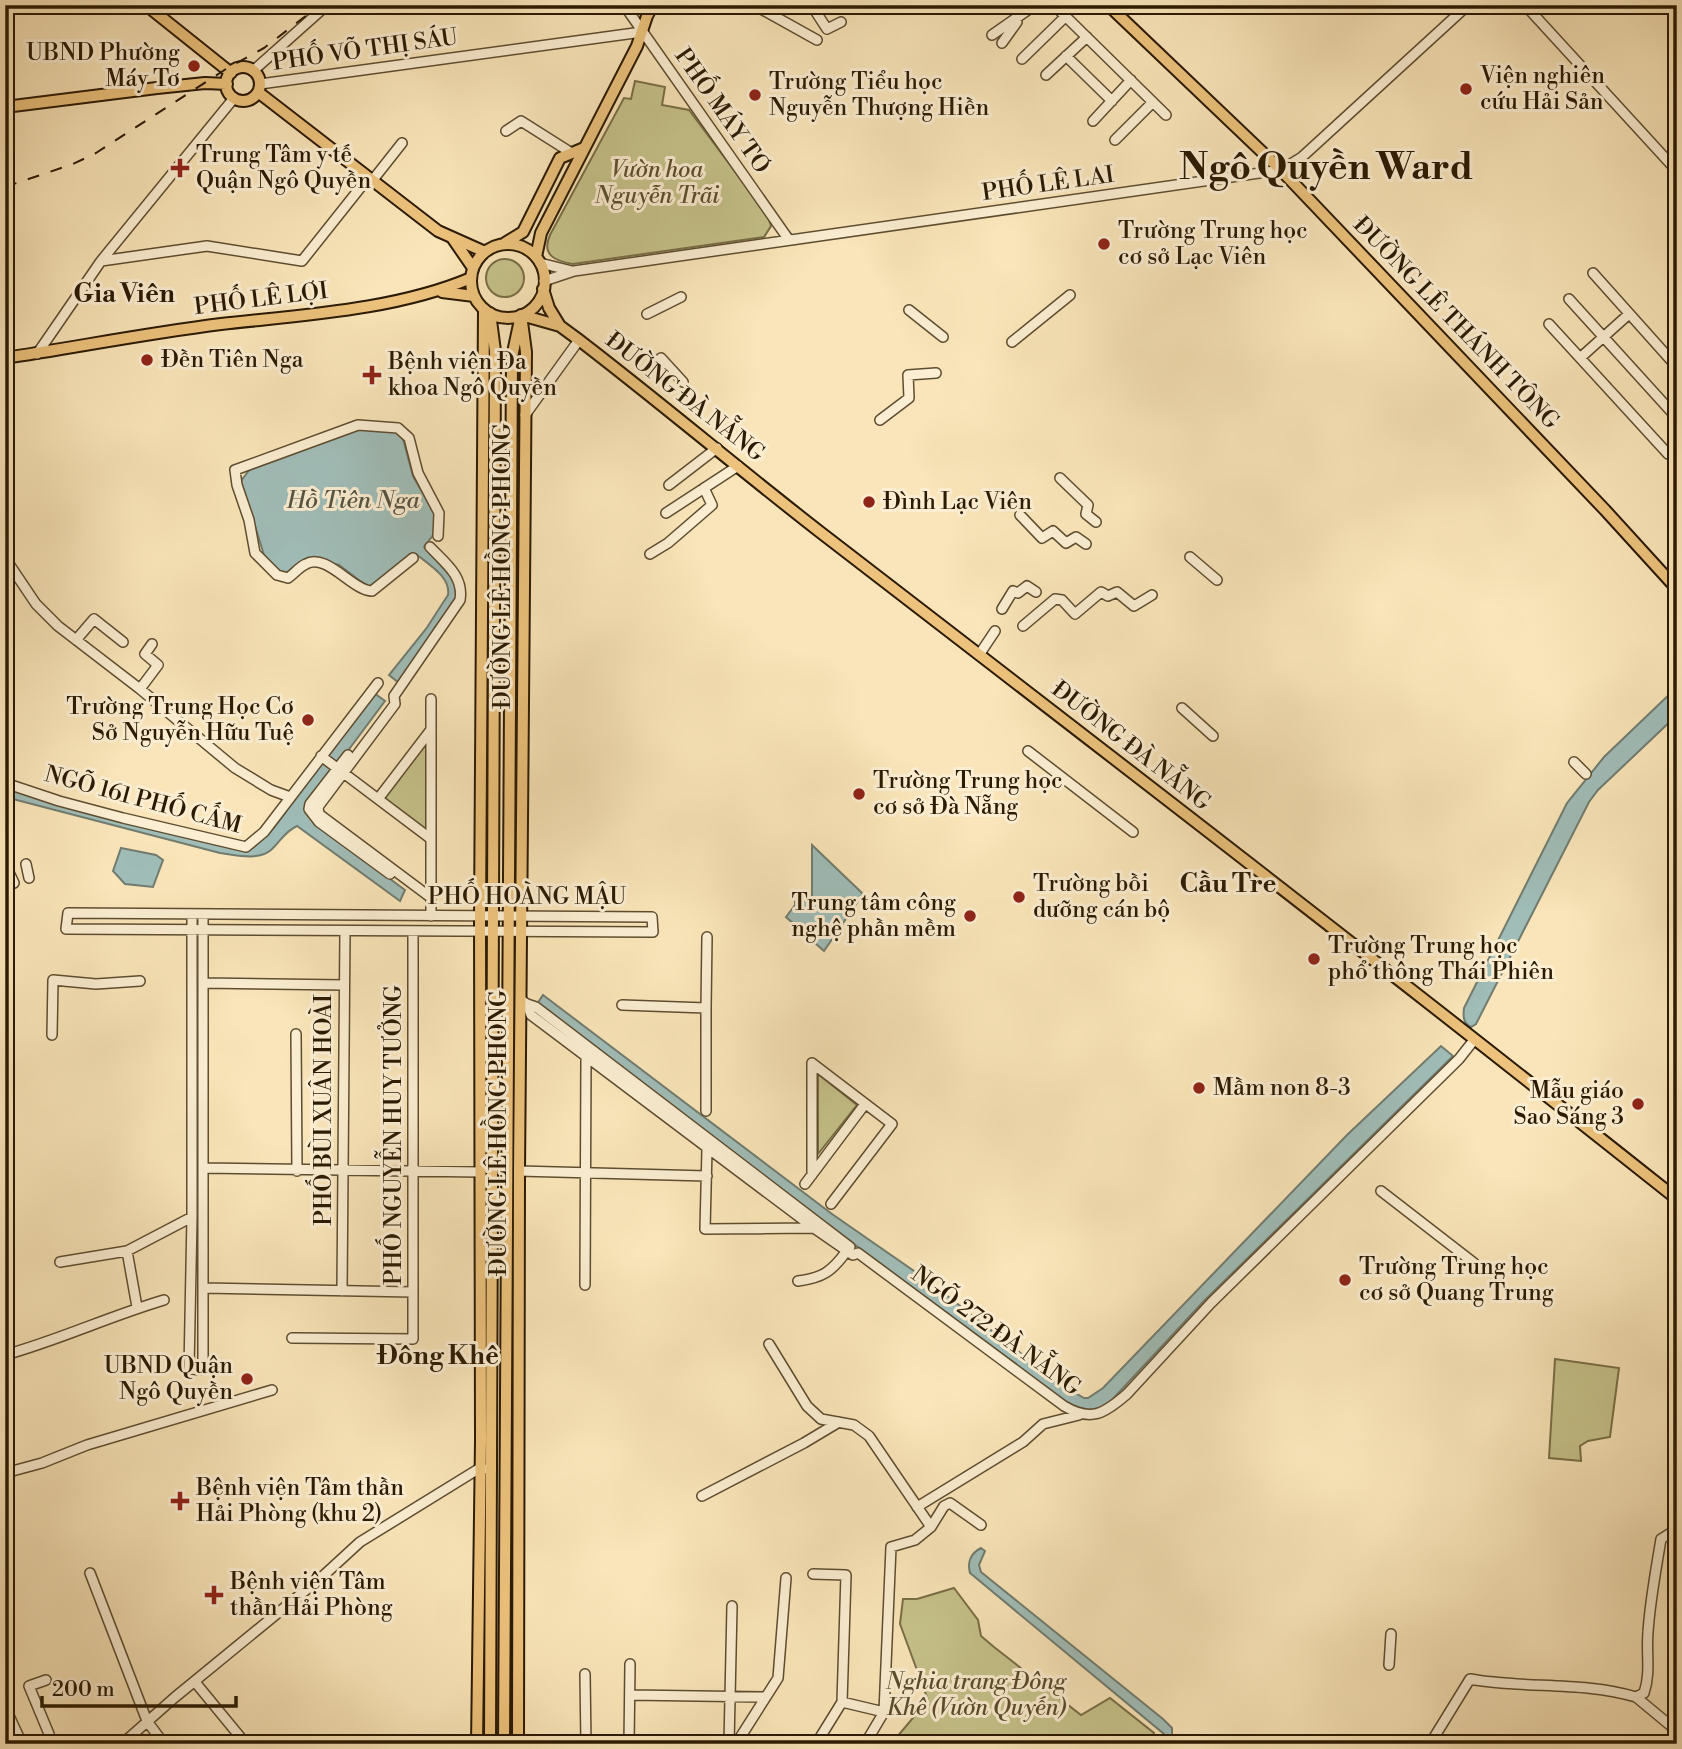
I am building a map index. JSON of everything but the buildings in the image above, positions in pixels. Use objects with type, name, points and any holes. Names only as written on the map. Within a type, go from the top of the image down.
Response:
[{"type":"main road","points":[[146,5],[229,79],[234,98],[247,100],[259,88]]},
{"type":"main road","points":[[451,237],[472,273],[474,296],[487,311],[506,317],[521,315],[539,300],[544,285],[538,260],[541,233],[637,46],[653,5]]},
{"type":"main road","name":"ĐƯỜNG LÊ THÁNH TÔNG","points":[[1108,5],[1281,170],[1677,589]]},
{"type":"main road","points":[[5,107],[205,83],[229,79],[242,68],[253,71],[259,88],[370,179],[438,231],[485,252]]},
{"type":"main road","points":[[472,273],[485,252],[523,232],[560,158],[584,148]]},
{"type":"main road","points":[[504,244],[521,247],[538,260]]},
{"type":"main road","name":"PHỐ LÊ LỢI","points":[[5,358],[219,324],[310,316],[440,291],[472,273]]},
{"type":"main road","name":"ĐƯỜNG ĐÀ NẴNG","points":[[544,285],[549,308],[560,326]]},
{"type":"main road","name":"PHỐ LÊ LỢI","points":[[440,291],[474,296]]},
{"type":"main road","name":"ĐƯỜNG LÊ HỒNG PHONG","points":[[477,1744],[480,916],[495,351],[487,311]]},
{"type":"main road","name":"ĐƯỜNG LÊ HỒNG PHONG","points":[[487,311],[495,916],[490,1744]]},
{"type":"main road","name":"ĐƯỜNG ĐÀ NẴNG","points":[[521,315],[560,326],[579,340],[1241,860],[1384,966],[1677,1199]]},
{"type":"main road","name":"ĐƯỜNG LÊ HỒNG PHONG","points":[[504,1744],[512,352],[521,315]]},
{"type":"main road","name":"ĐƯỜNG LÊ HỒNG PHONG","points":[[518,1744],[519,1171],[524,1002],[522,700],[526,352],[521,315]]},
{"type":"main road","points":[[495,351],[503,343],[509,345],[512,352]]},
{"type":"main road","points":[[511,507],[523,508]]},
{"type":"main road","points":[[509,699],[522,700]]},
{"type":"street","points":[[253,71],[327,5]]},
{"type":"street","name":"PHỐ MÁY TƠ","points":[[624,5],[789,240]]},
{"type":"street","points":[[754,5],[817,40]]},
{"type":"street","points":[[992,35],[1035,5]]},
{"type":"street","points":[[1054,5],[1166,115]]},
{"type":"street","name":"PHỐ LÊ LAI","points":[[544,285],[574,271],[1281,170],[1303,157],[1468,5]]},
{"type":"street","points":[[1525,5],[1677,171]]},
{"type":"street","points":[[814,9],[827,29],[841,22]]},
{"type":"street","points":[[1022,59],[1066,16]]},
{"type":"street","points":[[1002,43],[1020,18]]},
{"type":"street","name":"PHỐ VÕ THỊ SÁU","points":[[259,88],[642,32]]},
{"type":"street","points":[[1046,75],[1087,37]]},
{"type":"street","points":[[1066,56],[1112,101]]},
{"type":"street","points":[[1093,121],[1131,80]]},
{"type":"street","points":[[37,354],[101,261],[234,98]]},
{"type":"street","points":[[1115,140],[1153,102]]},
{"type":"street","points":[[506,131],[521,121],[570,152]]},
{"type":"street","points":[[101,261],[207,246],[302,261],[402,143]]},
{"type":"street","name":"PHỐ LÊ LAI","points":[[538,260],[574,271]]},
{"type":"street","points":[[1593,273],[1677,367]]},
{"type":"street","points":[[1012,342],[1070,295]]},
{"type":"street","points":[[647,314],[681,297]]},
{"type":"street","points":[[1569,299],[1677,418]]},
{"type":"street","points":[[909,310],[943,337]]},
{"type":"street","points":[[1580,358],[1629,314]]},
{"type":"street","points":[[1549,324],[1668,454],[1677,446]]},
{"type":"street","points":[[525,415],[579,340]]},
{"type":"street","points":[[661,358],[683,382]]},
{"type":"street","points":[[880,420],[909,398],[908,375],[936,373]]},
{"type":"street","points":[[413,558],[372,591],[365,591],[334,569],[311,562],[288,578],[281,578],[256,553],[250,520],[237,485],[235,470],[358,425],[398,428],[409,438],[418,473],[439,513],[438,536]]},
{"type":"street","points":[[669,485],[716,448]]},
{"type":"street","points":[[666,513],[738,466]]},
{"type":"street","points":[[1060,478],[1088,505],[1086,514],[1096,522]]},
{"type":"street","points":[[650,554],[668,543],[712,505],[704,488]]},
{"type":"street","points":[[1020,515],[1042,538],[1053,531],[1066,543],[1076,537],[1086,544]]},
{"type":"street","points":[[430,547],[458,577],[461,585],[460,600],[340,770],[319,802],[317,810],[430,900]]},
{"type":"street","points":[[1190,557],[1217,580]]},
{"type":"street","points":[[5,558],[36,604],[76,640],[235,768],[271,790],[290,797],[378,683]]},
{"type":"street","points":[[1002,608],[1013,591],[1018,593],[1027,586],[1036,592]]},
{"type":"street","points":[[1023,626],[1055,599],[1062,600],[1075,614],[1101,592],[1108,596],[1117,592],[1135,606],[1152,595]]},
{"type":"street","points":[[76,640],[94,619],[123,642]]},
{"type":"street","points":[[979,655],[995,631]]},
{"type":"street","points":[[140,689],[158,665],[145,654],[152,644]]},
{"type":"street","points":[[431,699],[431,916]]},
{"type":"street","points":[[1182,708],[1213,736]]},
{"type":"street","points":[[378,799],[430,731]]},
{"type":"street","points":[[1028,751],[1133,832]]},
{"type":"street","points":[[321,756],[431,839]]},
{"type":"street","points":[[1574,762],[1586,774]]},
{"type":"street","name":"NGÕ 161 PHỐ CẤM","points":[[5,785],[246,847],[264,832],[290,797]]},
{"type":"street","points":[[5,864],[14,883]]},
{"type":"street","points":[[26,864],[29,878]]},
{"type":"street","name":"PHỐ HOÀNG MẬU","points":[[68,913],[480,916],[652,917],[653,932],[66,929],[68,913]]},
{"type":"street","points":[[138,914],[138,929]]},
{"type":"street","points":[[192,914],[189,1369],[203,1370],[203,914]]},
{"type":"street","points":[[376,914],[377,931]]},
{"type":"street","name":"PHỐ BÙI XUÂN HOÀI","points":[[342,1291],[345,931]]},
{"type":"street","name":"PHỐ NGUYỄN HUY TƯỞNG","points":[[292,1338],[413,1339],[413,931]]},
{"type":"street","points":[[706,1111],[707,937]]},
{"type":"street","points":[[52,1035],[53,981],[96,984],[140,981]]},
{"type":"street","points":[[203,983],[344,985]]},
{"type":"street","points":[[524,1002],[531,1015],[707,1149],[846,1252],[853,1255],[858,1253]]},
{"type":"street","name":"NGÕ 272 ĐÀ NẴNG","points":[[524,1002],[536,1007],[858,1253],[1079,1415],[1112,1408],[1127,1394],[1211,1303],[1459,1059],[1474,1039]]},
{"type":"street","points":[[622,1005],[706,1008]]},
{"type":"street","points":[[296,1034],[297,1171]]},
{"type":"street","points":[[585,1285],[586,1057]]},
{"type":"street","points":[[811,1175],[813,1063],[892,1124],[831,1204]]},
{"type":"street","points":[[805,1185],[864,1104]]},
{"type":"street","points":[[707,1149],[705,1229],[814,1228]]},
{"type":"street","points":[[203,1168],[480,1172]]},
{"type":"street","points":[[519,1171],[707,1176]]},
{"type":"street","points":[[1381,1191],[1474,1263]]},
{"type":"street","points":[[60,1262],[128,1251],[192,1217]]},
{"type":"street","points":[[128,1251],[137,1307]]},
{"type":"street","points":[[798,1281],[816,1279],[834,1268],[846,1252]]},
{"type":"street","points":[[204,1288],[413,1292]]},
{"type":"street","points":[[5,1356],[137,1307],[164,1300]]},
{"type":"street","points":[[191,1319],[203,1320]]},
{"type":"street","points":[[769,1344],[807,1406],[821,1419],[854,1425],[869,1436],[931,1527]]},
{"type":"street","points":[[5,1473],[41,1463],[87,1445],[272,1390]]},
{"type":"street","points":[[1058,1420],[1064,1406]]},
{"type":"street","points":[[917,1507],[1023,1442],[1043,1424],[1079,1415]]},
{"type":"street","points":[[702,1496],[839,1422]]},
{"type":"street","points":[[122,1744],[360,1542],[480,1468],[493,1469]]},
{"type":"street","points":[[864,1744],[884,1712],[891,1547],[915,1540],[931,1527],[944,1506],[948,1489]]},
{"type":"street","points":[[944,1506],[950,1503],[956,1505],[981,1525]]},
{"type":"street","points":[[1636,1698],[1644,1693],[1649,1670],[1647,1636],[1651,1592],[1661,1538],[1677,1529]]},
{"type":"street","points":[[90,1573],[147,1721],[164,1744]]},
{"type":"street","points":[[813,1573],[846,1575],[842,1702],[816,1744]]},
{"type":"street","points":[[736,1744],[778,1678],[786,1578]]},
{"type":"street","points":[[729,1744],[732,1606]]},
{"type":"street","points":[[1389,1664],[1391,1634]]},
{"type":"street","points":[[629,1744],[630,1664]]},
{"type":"street","points":[[585,1674],[586,1744]]},
{"type":"street","points":[[1430,1744],[1470,1679],[1506,1685],[1598,1688],[1636,1698],[1677,1731]]},
{"type":"street","points":[[33,1744],[47,1740],[49,1734],[29,1686],[46,1680]]},
{"type":"street","points":[[195,1682],[246,1744]]},
{"type":"street","points":[[630,1695],[766,1697]]},
{"type":"street","points":[[842,1702],[884,1712]]},
{"type":"street","points":[[5,1707],[22,1744]]},
{"type":"green space","name":"Vườn hoa Nguyễn Trãi","points":[[635,81],[665,87],[662,105],[689,110],[767,214],[771,226],[764,237],[573,264],[551,256],[547,248],[550,235],[624,98],[631,99]]},
{"type":"green space","points":[[505,259],[519,264],[524,278],[519,292],[505,297],[491,292],[486,278],[491,264]]},
{"type":"green space","points":[[426,743],[426,831],[384,799]]},
{"type":"green space","points":[[818,1074],[857,1105],[818,1154]]},
{"type":"green space","points":[[1555,1359],[1619,1368],[1610,1437],[1588,1441],[1580,1446],[1581,1461],[1549,1458]]},
{"type":"green space","name":"Nghia trang Đông Khê (Vườn Quyến)","points":[[954,1588],[978,1620],[981,1636],[994,1647],[1081,1715],[1110,1698],[1154,1733],[1152,1744],[891,1744],[928,1700],[900,1624],[903,1599],[917,1599]]},
{"type":"water","name":"Hồ Tiên Nga","points":[[360,428],[396,431],[402,435],[413,476],[435,514],[437,530],[424,547],[456,582],[457,599],[399,683],[389,675],[426,629],[448,595],[446,582],[416,554],[410,554],[377,584],[368,587],[339,565],[308,558],[291,572],[281,573],[264,555],[241,481],[250,469]]},
{"type":"water","points":[[1677,687],[1677,715],[1598,790],[1589,802],[1476,1024],[1471,1027],[1464,1019],[1464,1008],[1567,803],[1604,757]]},
{"type":"water","points":[[374,693],[385,701],[341,760],[335,762],[328,757],[329,751]]},
{"type":"water","points":[[322,762],[331,767],[331,770],[308,799],[306,813],[316,824],[405,890],[400,901],[297,826],[266,853],[240,856],[5,797],[5,786],[250,846],[268,834]]},
{"type":"water","points":[[812,845],[863,894],[824,951],[786,917],[795,901],[812,901]]},
{"type":"water","points":[[121,848],[156,855],[163,860],[153,887],[125,884],[113,871]]},
{"type":"water","points":[[543,995],[832,1214],[927,1280],[1060,1384],[1084,1398],[1103,1388],[1347,1135],[1441,1046],[1453,1056],[1203,1302],[1110,1402],[1088,1410],[1065,1401],[698,1128],[537,1004]]},
{"type":"water","points":[[981,1548],[985,1551],[979,1565],[981,1572],[1163,1719],[1172,1728],[1172,1744],[1162,1744],[1164,1734],[970,1573],[971,1558]]},
{"type":"railway","points":[[5,187],[73,164],[96,153],[226,69],[264,48],[320,5]]},
{"type":"place","name":"UBND Phường Máy Tơ","points":[[194,66]]},
{"type":"place","name":"Viện nghiên cứu Hải Sản","points":[[1466,89]]},
{"type":"place","name":"Trường Tiểu học Nguyễn Thượng Hiền","points":[[755,95]]},
{"type":"place","name":"Trung Tâm y tế Quận Ngô Quyền","points":[[180,168]]},
{"type":"place","name":"Trường Trung học cơ sở Lạc Viên","points":[[1104,244]]},
{"type":"place","name":"Đền Tiên Nga","points":[[147,360]]},
{"type":"place","name":"Bệnh viện Đa khoa Ngô Quyền","points":[[372,375]]},
{"type":"place","name":"Đình Lạc Viên","points":[[869,502]]},
{"type":"place","name":"Trường Trung Học Cơ Sở Nguyễn Hữu Tuệ","points":[[308,720]]},
{"type":"place","name":"Trường Trung học cơ sở Đà Nẵng","points":[[859,794]]},
{"type":"place","name":"Trường bồi dưỡng cán bộ","points":[[1019,897]]},
{"type":"place","name":"Trung tâm công nghệ phần mềm","points":[[970,916]]},
{"type":"place","name":"Trường Trung học phổ thông Thái Phiên","points":[[1314,959]]},
{"type":"place","name":"Mầm non 8-3","points":[[1199,1088]]},
{"type":"place","name":"Mẫu giáo Sao Sáng 3","points":[[1638,1104]]},
{"type":"place","name":"Trường Trung học cơ sở Quang Trung","points":[[1345,1280]]},
{"type":"place","name":"UBND Quận Ngô Quyền","points":[[247,1379]]},
{"type":"place","name":"Bệnh viện Tâm thần Hải Phòng (khu 2)","points":[[180,1501]]},
{"type":"place","name":"Bệnh viện Tâm thần Hải Phòng","points":[[214,1595]]},
{"type":"district","name":"Ngô Quyền Ward","points":[[1326,168]]},
{"type":"district","name":"Gia Viên","points":[[124,294]]},
{"type":"district","name":"Cầu Tre","points":[[1228,884]]},
{"type":"district","name":"Đông Khê","points":[[438,1356]]}]
